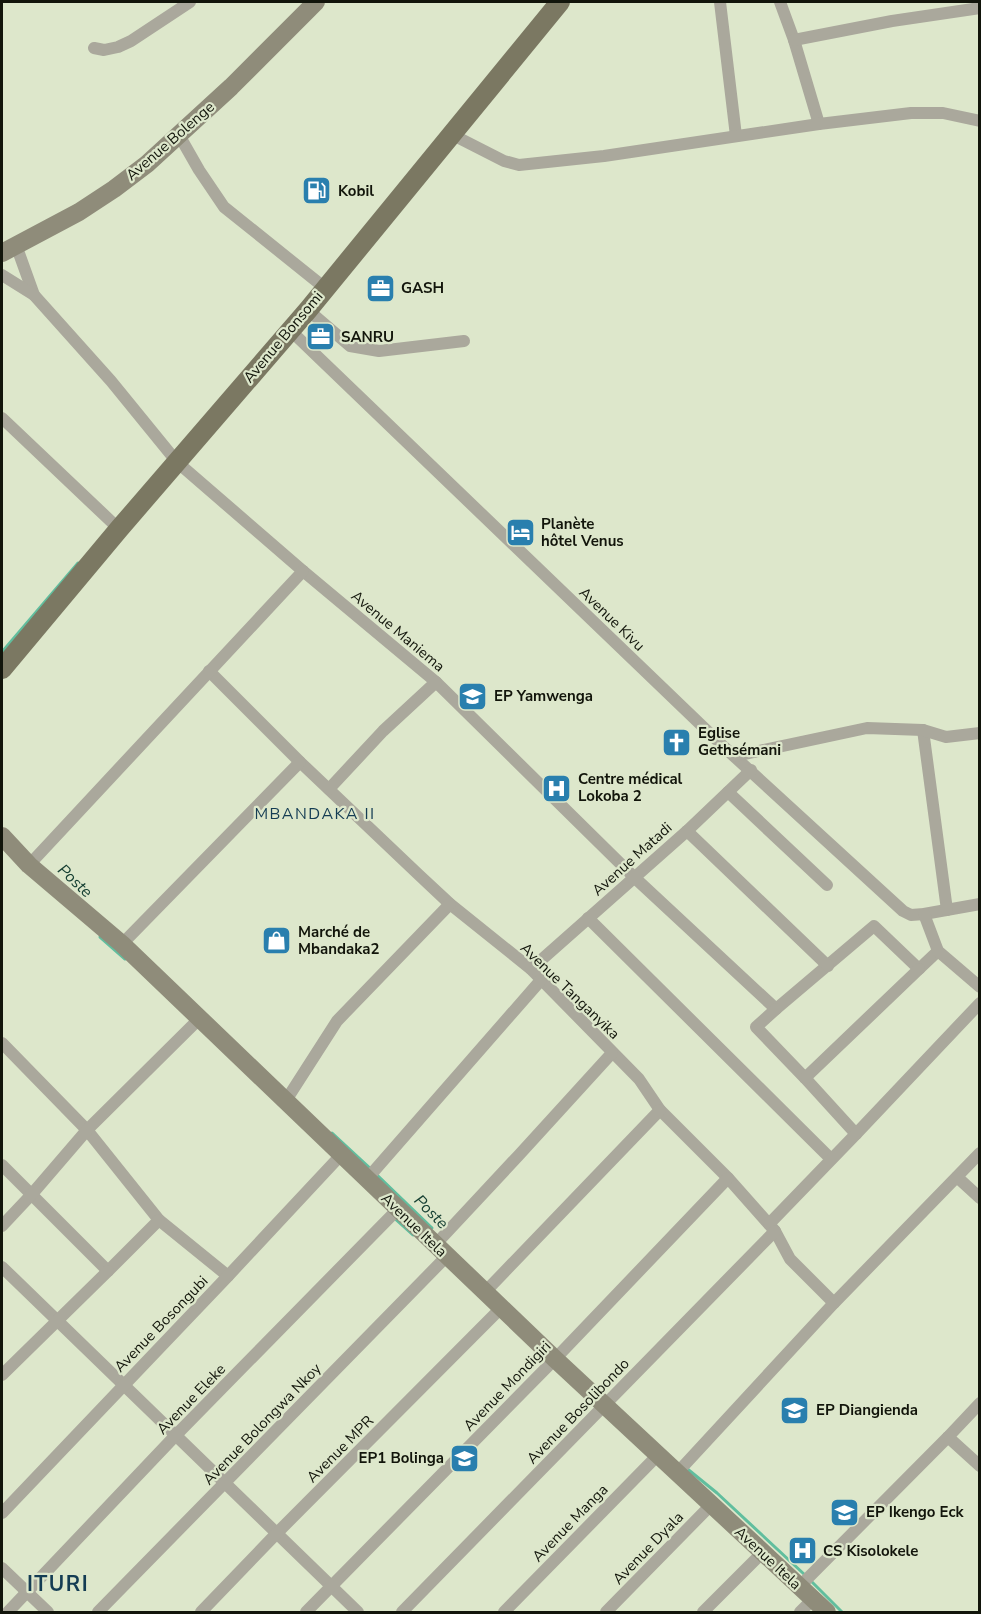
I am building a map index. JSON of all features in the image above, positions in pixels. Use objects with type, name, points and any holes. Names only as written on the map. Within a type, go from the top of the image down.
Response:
[{"type":"main road","name":"Avenue Bonsomi","points":[[2,669],[308,310],[560,2]]},
{"type":"street","points":[[94,48],[104,50],[131,41],[190,2]]},
{"type":"street","name":"Avenue Bolenge","points":[[9,249],[78,212],[147,164],[231,87],[316,2]]},
{"type":"street","points":[[720,2],[736,136]]},
{"type":"street","points":[[780,2],[819,124]]},
{"type":"street","points":[[794,40],[954,7],[980,8]]},
{"type":"street","points":[[451,134],[504,161],[519,165],[604,156],[819,124],[911,113],[943,113],[980,121]]},
{"type":"street","points":[[179,135],[224,207],[325,288]]},
{"type":"street","points":[[9,249],[33,296]]},
{"type":"street","points":[[2,275],[33,296]]},
{"type":"street","name":"Avenue Maniema","points":[[33,296],[111,381],[177,462],[436,682],[635,878],[776,1009]]},
{"type":"street","points":[[308,310],[350,346],[379,351],[464,341]]},
{"type":"street","name":"Avenue Kivu","points":[[290,330],[716,739],[903,911],[911,915],[924,914]]},
{"type":"street","points":[[4,426],[119,529]]},
{"type":"street","points":[[29,865],[303,571]]},
{"type":"street","name":"Avenue Tanganyika","points":[[209,671],[300,762],[450,904],[542,980],[639,1079],[660,1110],[728,1178],[772,1227],[790,1259],[834,1304]]},
{"type":"street","points":[[329,789],[383,731],[436,682]]},
{"type":"street","points":[[735,756],[867,728],[923,730],[946,737],[980,733]]},
{"type":"street","points":[[923,730],[946,910]]},
{"type":"street","points":[[122,944],[300,762]]},
{"type":"street","name":"Avenue Matadi","points":[[531,969],[687,831],[751,770]]},
{"type":"street","points":[[728,792],[827,885]]},
{"type":"street","points":[[687,831],[828,966]]},
{"type":"street","name":"Avenue Itela","points":[[2,836],[29,865],[122,944],[501,1308],[827,1612]]},
{"type":"street","points":[[285,1102],[337,1021],[450,904]]},
{"type":"street","points":[[980,904],[924,914],[938,951],[980,987]]},
{"type":"street","points":[[588,918],[831,1159]]},
{"type":"street","points":[[856,1134],[756,1027],[874,926],[919,969]]},
{"type":"street","points":[[805,1078],[938,951]]},
{"type":"street","points":[[367,1179],[542,980]]},
{"type":"street","name":"Avenue Bosolibondo","points":[[402,1612],[605,1406],[772,1227],[831,1159],[980,1003]]},
{"type":"street","points":[[2,1226],[87,1130],[200,1018]]},
{"type":"street","points":[[2,1043],[87,1130],[159,1220],[228,1276]]},
{"type":"street","name":"Avenue Bolongwa Nkoy","points":[[98,1612],[225,1484],[441,1250],[519,1155],[612,1053]]},
{"type":"street","points":[[485,1292],[660,1110]]},
{"type":"street","points":[[677,1473],[834,1304],[980,1153]]},
{"type":"street","name":"Avenue Bosongubi","points":[[2,1513],[341,1155]]},
{"type":"street","points":[[2,1165],[108,1271]]},
{"type":"street","points":[[957,1177],[980,1198]]},
{"type":"street","name":"Avenue Mondigiri","points":[[306,1612],[555,1359],[728,1178]]},
{"type":"street","name":"Avenue Eleke","points":[[8,1612],[398,1209]]},
{"type":"street","points":[[2,1375],[159,1220]]},
{"type":"street","points":[[2,1267],[358,1612]]},
{"type":"street","name":"Avenue MPR","points":[[201,1612],[501,1308]]},
{"type":"street","points":[[800,1612],[806,1593],[980,1403]]},
{"type":"street","points":[[948,1437],[980,1466]]},
{"type":"street","name":"Avenue Manga","points":[[504,1612],[658,1455]]},
{"type":"street","name":"Avenue Dyala","points":[[606,1612],[711,1505]]},
{"type":"street","points":[[703,1612],[763,1552]]},
{"type":"street","points":[[2,1569],[48,1612]]},
{"type":"waterway","points":[[2,652],[78,563]]},
{"type":"waterway","points":[[100,937],[125,959]]},
{"type":"waterway","name":"Poste","points":[[332,1133],[372,1170]]},
{"type":"waterway","name":"Poste","points":[[376,1174],[432,1228]]},
{"type":"waterway","points":[[393,1217],[413,1235]]},
{"type":"waterway","name":"Poste","points":[[685,1467],[717,1493],[805,1575]]},
{"type":"waterway","name":"Poste","points":[[810,1580],[842,1612]]},
{"type":"place","name":"Kobil","points":[[317,191]]},
{"type":"place","name":"GASH","points":[[380,288]]},
{"type":"place","name":"SANRU","points":[[320,337]]},
{"type":"place","name":"Planète hôtel Venus","points":[[520,533]]},
{"type":"place","name":"EP Yamwenga","points":[[473,696]]},
{"type":"place","name":"Eglise Gethsémani","points":[[677,742]]},
{"type":"place","name":"Centre médical Lokoba 2","points":[[557,788]]},
{"type":"place","name":"Marché de Mbandaka2","points":[[277,941]]},
{"type":"place","name":"EP Diangienda","points":[[795,1410]]},
{"type":"place","name":"EP1 Bolinga","points":[[465,1458]]},
{"type":"place","name":"EP Ikengo Eck","points":[[845,1512]]},
{"type":"place","name":"CS Kisolokele","points":[[802,1551]]},
{"type":"district","name":"MBANDAKA II","points":[[315,814]]},
{"type":"district","name":"ITURI","points":[[58,1584]]}]
